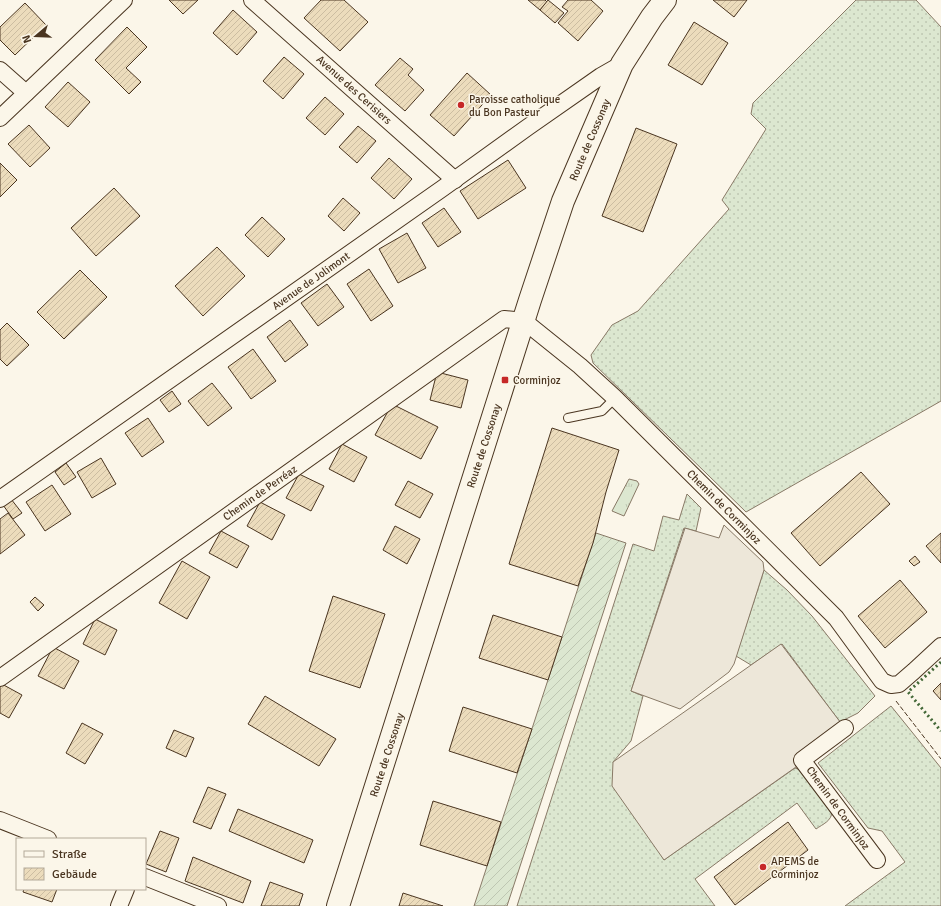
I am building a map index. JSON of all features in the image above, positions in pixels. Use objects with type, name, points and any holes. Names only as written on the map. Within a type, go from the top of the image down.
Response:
[{"type":"main road","name":"Route de Cossonay","points":[[338,906],[563,201],[622,64],[664,0]]},
{"type":"street","points":[[0,118],[124,0]]},
{"type":"street","name":"Avenue des Cerisiers","points":[[252,0],[455,180]]},
{"type":"street","name":"Avenue de Jolimont","points":[[0,499],[601,76],[622,64]]},
{"type":"street","points":[[0,70],[26,93]]},
{"type":"street","name":"Chemin de Perréaz","points":[[0,678],[504,319],[524,321]]},
{"type":"street","name":"Chemin de Corminjoz","points":[[524,321],[580,366],[615,398],[836,618],[882,681],[891,685],[900,684],[941,646]]},
{"type":"street","name":"Chemin de Corminjoz","points":[[845,728],[802,760],[877,860]]},
{"type":"street","points":[[0,820],[45,838]]},
{"type":"street","points":[[146,877],[218,906]]},
{"type":"street","points":[[120,906],[126,890]]},
{"type":"lane","points":[[568,418],[602,411],[615,398]]},
{"type":"green space","points":[[856,0],[916,0],[941,27],[941,401],[746,512],[593,363],[591,355],[612,325],[638,311],[729,209],[722,200],[766,129],[751,114],[753,103]]},
{"type":"green space","points":[[629,479],[637,481],[639,484],[624,516],[612,511]]},
{"type":"green space","points":[[687,494],[701,508],[696,531],[684,528],[631,691],[643,696],[631,741],[613,762],[664,860],[795,768],[803,771],[832,811],[832,814],[827,822],[816,829],[797,803],[695,879],[715,906],[517,906],[633,544],[654,551],[663,516],[679,520]]},
{"type":"green space","points":[[596,533],[626,543],[507,906],[474,906]]},
{"type":"green space","points":[[764,570],[787,590],[812,616],[875,696],[858,713],[840,722],[782,644],[751,665],[736,656]]},
{"type":"green space","points":[[891,706],[941,768],[941,906],[845,906],[905,862],[882,831],[868,828],[818,763]]},
{"type":"shaded area","points":[[724,525],[763,562],[764,570],[734,664],[729,672],[680,709],[631,691],[685,528],[719,538]]},
{"type":"shaded area","points":[[781,644],[847,731],[664,860],[612,786],[613,762]]},
{"type":"building","points":[[169,0],[198,0],[183,14]]},
{"type":"building","points":[[321,0],[344,0],[368,22],[340,51],[304,18]]},
{"type":"building","points":[[528,0],[545,0],[547,2],[540,10]]},
{"type":"building","points":[[548,0],[564,13],[555,23],[540,10]]},
{"type":"building","points":[[568,0],[591,0],[603,11],[578,41],[558,23],[568,11],[562,7]]},
{"type":"building","points":[[713,0],[747,0],[734,17]]},
{"type":"building","points":[[25,3],[46,25],[15,55],[0,40],[0,27]]},
{"type":"building","points":[[233,10],[257,32],[237,55],[213,33]]},
{"type":"building","points":[[694,22],[728,43],[702,85],[668,65]]},
{"type":"building","points":[[127,27],[147,47],[126,68],[141,82],[129,94],[95,60]]},
{"type":"building","points":[[284,57],[304,74],[283,99],[263,81]]},
{"type":"building","points":[[400,58],[413,69],[408,75],[424,90],[405,111],[375,85]]},
{"type":"building","name":"Paroisse catholique du Bon Pasteur","points":[[467,73],[491,95],[454,136],[430,115]]},
{"type":"building","points":[[68,82],[90,102],[68,127],[45,107]]},
{"type":"building","points":[[325,97],[344,114],[325,135],[306,118]]},
{"type":"building","points":[[29,125],[50,148],[30,167],[8,144]]},
{"type":"building","points":[[358,126],[376,141],[357,163],[339,147]]},
{"type":"building","points":[[636,128],[677,144],[643,232],[602,216]]},
{"type":"building","points":[[389,158],[412,179],[394,199],[371,178]]},
{"type":"building","points":[[508,160],[526,188],[478,219],[460,191]]},
{"type":"building","points":[[0,163],[17,180],[0,197]]},
{"type":"building","points":[[114,188],[140,216],[96,256],[71,228]]},
{"type":"building","points":[[343,198],[360,213],[344,231],[328,216]]},
{"type":"building","points":[[444,208],[461,232],[438,247],[422,223]]},
{"type":"building","points":[[262,217],[285,239],[268,257],[245,235]]},
{"type":"building","points":[[407,233],[426,268],[398,283],[379,249]]},
{"type":"building","points":[[217,247],[245,276],[203,316],[175,286]]},
{"type":"building","points":[[369,269],[393,306],[371,321],[347,284]]},
{"type":"building","points":[[80,270],[107,297],[64,339],[37,312]]},
{"type":"building","points":[[327,284],[344,307],[318,326],[301,303]]},
{"type":"building","points":[[290,320],[308,345],[285,362],[267,337]]},
{"type":"building","points":[[7,323],[29,345],[7,366],[0,359],[0,330]]},
{"type":"building","points":[[253,349],[276,381],[251,399],[228,367]]},
{"type":"building","points":[[437,372],[468,380],[461,408],[430,400]]},
{"type":"building","points":[[212,383],[232,408],[208,426],[188,401]]},
{"type":"building","points":[[172,391],[181,404],[169,412],[160,400]]},
{"type":"building","points":[[392,404],[438,427],[421,459],[375,435]]},
{"type":"building","points":[[148,418],[164,442],[142,457],[125,433]]},
{"type":"building","points":[[552,428],[619,450],[606,492],[593,543],[578,586],[509,564]]},
{"type":"building","points":[[342,444],[367,457],[354,482],[329,469]]},
{"type":"building","points":[[101,458],[116,484],[92,498],[77,472]]},
{"type":"building","points":[[66,463],[76,477],[64,485],[55,472]]},
{"type":"building","points":[[861,472],[890,504],[820,566],[791,533]]},
{"type":"building","points":[[299,474],[324,486],[311,511],[286,498]]},
{"type":"building","points":[[408,481],[433,494],[420,518],[395,505]]},
{"type":"building","points":[[52,485],[71,514],[45,531],[26,502]]},
{"type":"building","points":[[11,499],[22,513],[13,519],[3,505]]},
{"type":"building","points":[[260,502],[285,515],[272,540],[247,526]]},
{"type":"building","points":[[8,513],[25,535],[0,554],[0,519]]},
{"type":"building","points":[[395,526],[420,539],[407,564],[383,550]]},
{"type":"building","points":[[221,531],[249,546],[237,568],[209,553]]},
{"type":"building","points":[[941,533],[941,563],[926,546]]},
{"type":"building","points":[[915,556],[920,562],[914,566],[909,561]]},
{"type":"building","points":[[182,561],[210,577],[187,619],[159,603]]},
{"type":"building","points":[[900,580],[927,612],[885,648],[858,616]]},
{"type":"building","points":[[333,596],[385,614],[360,688],[309,671]]},
{"type":"building","points":[[35,597],[44,605],[38,611],[30,602]]},
{"type":"building","points":[[493,615],[562,637],[548,680],[479,658]]},
{"type":"building","points":[[95,619],[117,630],[105,655],[83,644]]},
{"type":"building","points":[[53,647],[79,661],[64,689],[38,676]]},
{"type":"building","points":[[0,683],[22,695],[9,718],[0,713]]},
{"type":"building","points":[[941,683],[941,700],[933,691]]},
{"type":"building","points":[[265,696],[336,739],[319,766],[248,724]]},
{"type":"building","points":[[463,707],[532,729],[517,773],[449,751]]},
{"type":"building","points":[[82,723],[103,734],[85,764],[66,753]]},
{"type":"building","points":[[174,730],[194,738],[186,757],[166,748]]},
{"type":"building","points":[[208,787],[226,794],[211,829],[193,822]]},
{"type":"building","points":[[433,801],[501,822],[487,866],[420,845]]},
{"type":"building","points":[[238,809],[313,840],[304,863],[229,831]]},
{"type":"building","points":[[788,822],[808,850],[735,905],[714,877]]},
{"type":"building","points":[[160,831],[179,838],[166,872],[146,864]]},
{"type":"building","points":[[193,857],[251,881],[243,903],[185,881]]},
{"type":"building","points":[[270,882],[303,894],[299,906],[261,906]]},
{"type":"building","points":[[24,890],[57,890],[52,902],[23,892]]},
{"type":"building","points":[[403,893],[443,906],[399,906]]},
{"type":"hedge","points":[[941,662],[908,692],[941,731]]},
{"type":"fence","points":[[896,701],[941,759]]},
{"type":"place","name":"Paroisse catholique du Bon Pasteur","points":[[461,105]]},
{"type":"place","name":"Corminjoz","points":[[505,380]]},
{"type":"place","name":"APEMS de Corminjoz","points":[[763,867]]}]
